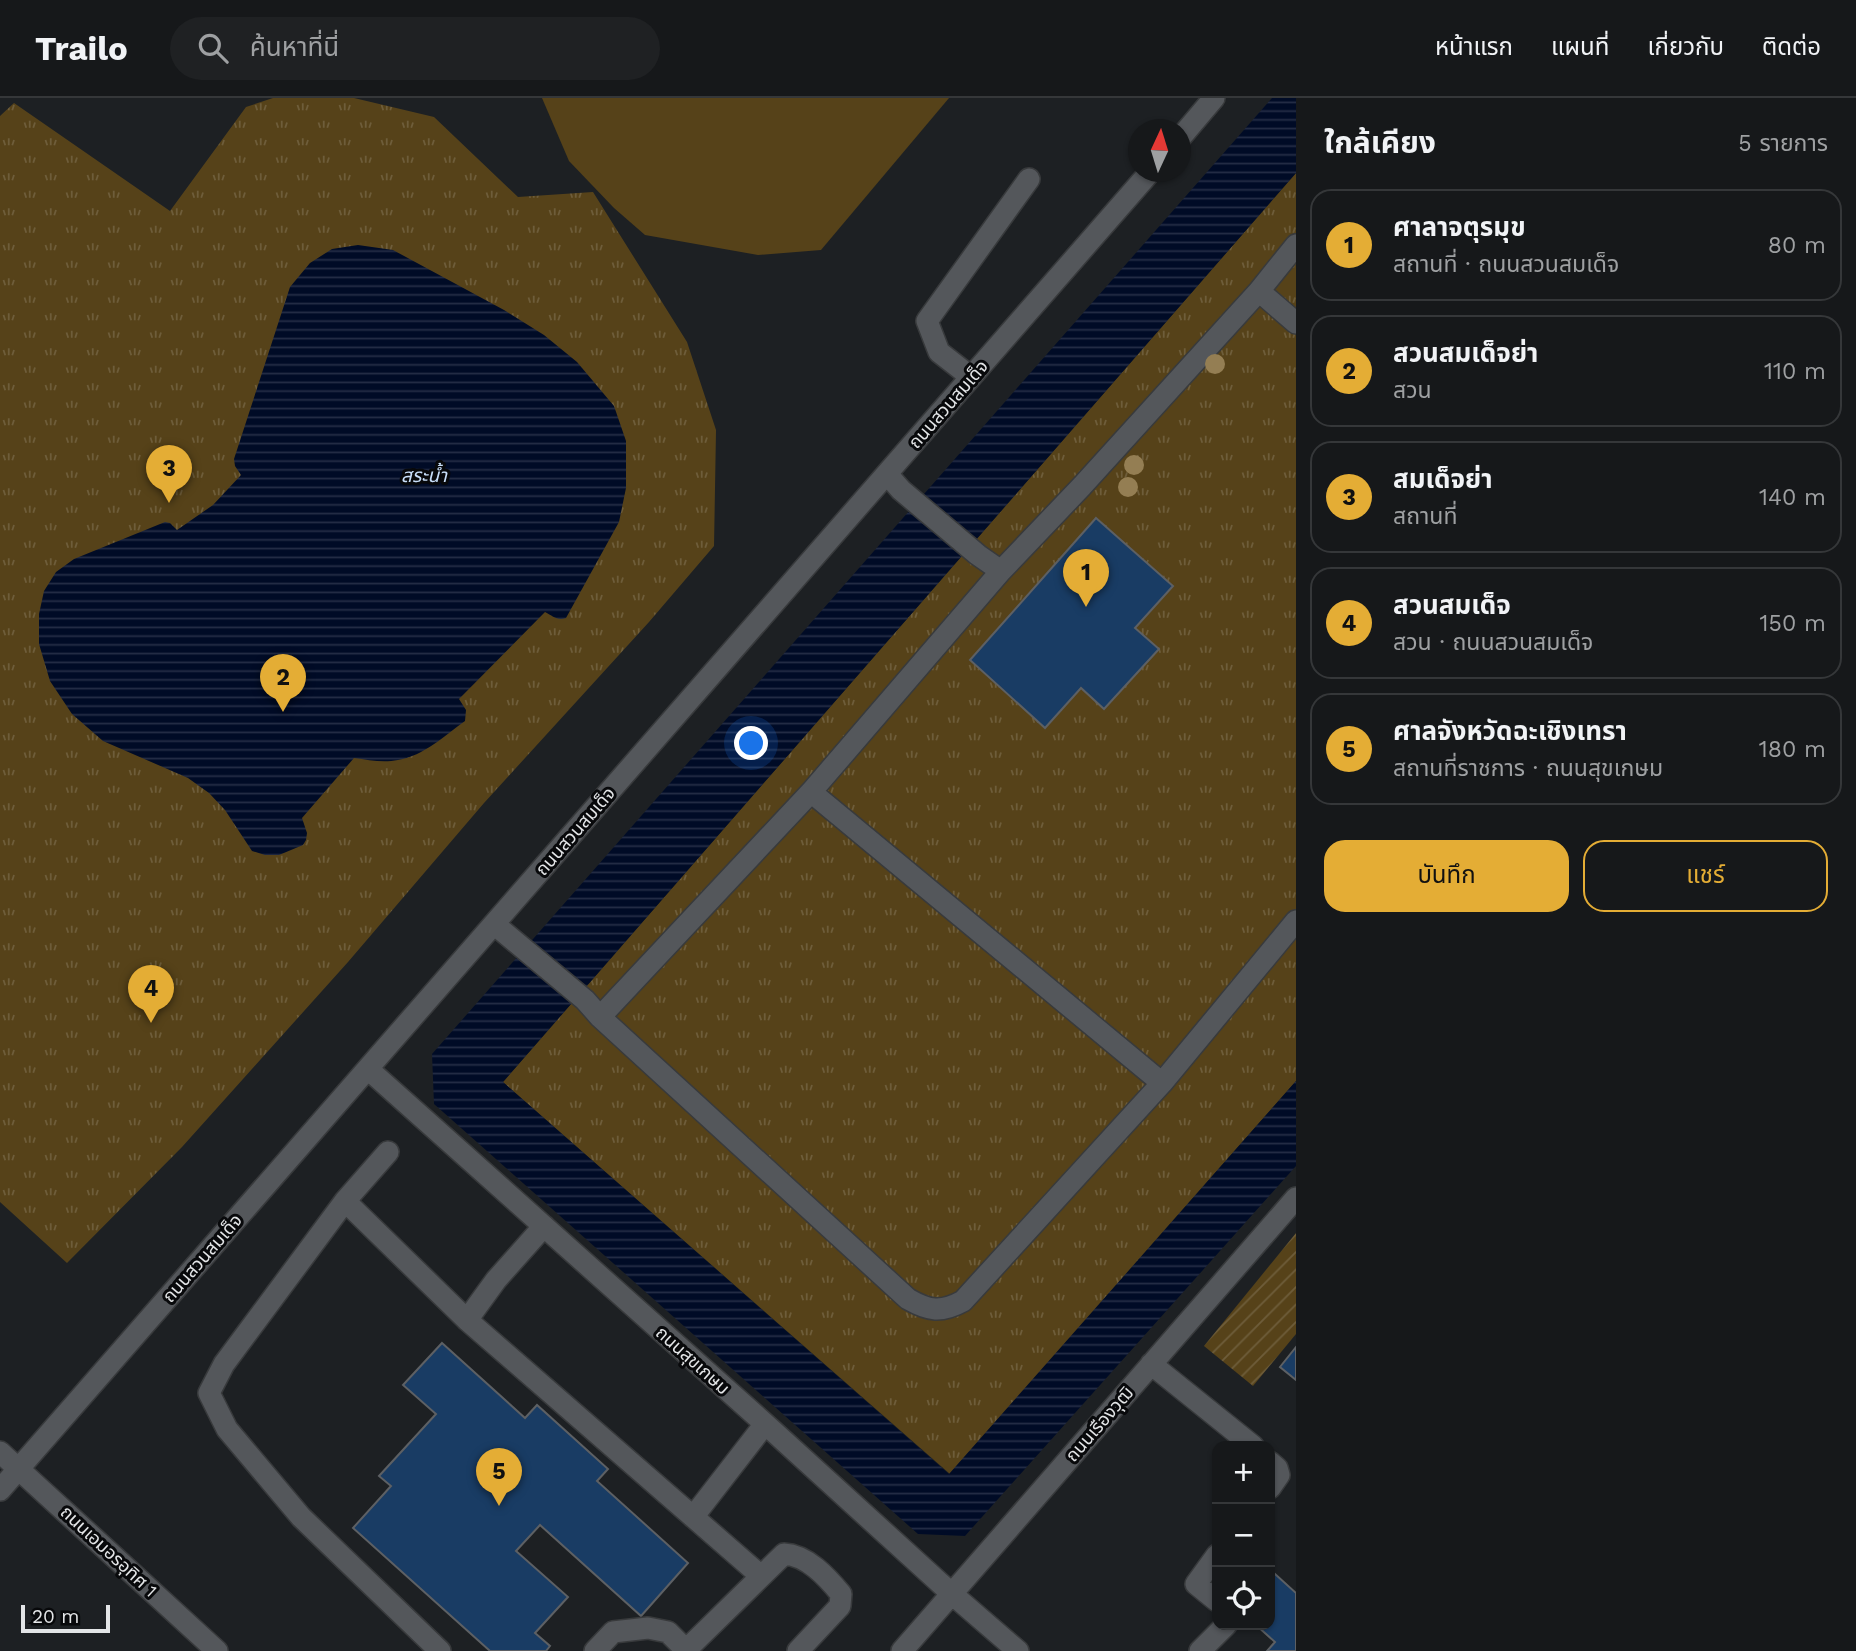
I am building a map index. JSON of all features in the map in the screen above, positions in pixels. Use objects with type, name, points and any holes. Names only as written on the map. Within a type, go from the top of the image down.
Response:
[{"type":"street","points":[[1191,125],[1214,98]]},
{"type":"street","points":[[971,377],[939,352],[927,321],[1029,179]]},
{"type":"street","name":"ถนนสวนสมเด็จ","points":[[0,1490],[1141,182]]},
{"type":"street","points":[[600,1017],[811,792],[1001,571],[1259,291],[1296,245]]},
{"type":"street","points":[[1259,291],[1296,323]]},
{"type":"street","points":[[887,474],[901,490],[1001,571]]},
{"type":"street","points":[[811,792],[1162,1083]]},
{"type":"street","points":[[494,924],[585,1000],[600,1017],[908,1299],[920,1306],[938,1310],[953,1307],[963,1301],[1162,1083],[1296,921]]},
{"type":"street","name":"ถนนสุขเกษม","points":[[368,1069],[1018,1651]]},
{"type":"street","points":[[388,1152],[345,1200],[224,1364],[209,1393],[227,1429],[302,1517],[440,1651]]},
{"type":"street","name":"ถนนเรืองวุฒิ","points":[[902,1651],[1296,1198]]},
{"type":"street","points":[[345,1200],[467,1320],[761,1576]]},
{"type":"street","points":[[467,1320],[496,1280],[544,1226]]},
{"type":"street","points":[[1151,1364],[1247,1441]]},
{"type":"street","points":[[693,1517],[765,1424]]},
{"type":"street","name":"ถนนเอมอรอุทิศ 1","points":[[0,1452],[216,1651]]},
{"type":"street","points":[[595,1651],[613,1632],[649,1628],[668,1632],[686,1650],[784,1554],[795,1555],[825,1575],[841,1594],[839,1606],[798,1651]]},
{"type":"street","points":[[1212,1562],[1196,1584],[1212,1597]]},
{"type":"street","points":[[1200,1651],[1221,1630]]},
{"type":"green space","points":[[273,98],[354,98],[434,117],[518,197],[593,192],[687,342],[716,430],[714,546],[182,1147],[67,1263],[0,1202],[0,116],[14,103],[170,211],[246,107]]},
{"type":"green space","points":[[542,98],[949,98],[821,250],[758,255],[645,235],[614,208],[569,161]]},
{"type":"green space","points":[[1296,173],[1296,1081],[950,1474],[503,1082]]},
{"type":"green space","points":[[1296,1233],[1296,1334],[1253,1386],[1204,1346]]},
{"type":"water","points":[[1272,98],[1296,98],[1296,173],[503,1082],[949,1474],[1296,1081],[1296,1166],[965,1536],[918,1534],[434,1104],[432,1054]]},
{"type":"water","name":"สระน้ำ","points":[[358,245],[393,250],[504,310],[544,335],[577,362],[614,406],[626,441],[626,488],[619,522],[566,618],[558,618],[545,612],[459,699],[466,710],[465,721],[434,744],[408,758],[376,761],[354,758],[302,818],[307,833],[303,845],[279,855],[265,855],[252,851],[225,810],[209,793],[188,778],[103,741],[72,714],[50,681],[39,644],[39,614],[44,591],[56,572],[74,559],[165,522],[177,530],[213,505],[241,475],[234,459],[290,287],[310,263],[332,249]]},
{"type":"building","points":[[1096,518],[1173,586],[1135,628],[1159,649],[1104,709],[1081,688],[1045,728],[970,660]]},
{"type":"building","points":[[442,1343],[525,1418],[537,1405],[608,1469],[597,1481],[688,1563],[641,1616],[540,1525],[516,1551],[568,1597],[535,1633],[550,1646],[546,1651],[490,1651],[353,1528],[391,1486],[379,1476],[436,1414],[403,1385]]},
{"type":"building","points":[[1296,1347],[1296,1380],[1280,1367]]},
{"type":"building","points":[[1275,1574],[1296,1593],[1296,1651],[1267,1651],[1275,1642],[1262,1630],[1275,1630]]},
{"type":"place","name":"สมเด็จย่า","points":[[169,503]]},
{"type":"place","name":"ศาลาจตุรมุข","points":[[1086,607]]},
{"type":"place","name":"สวนสมเด็จย่า","points":[[283,712]]},
{"type":"place","name":"สวนสมเด็จ","points":[[151,1023]]},
{"type":"place","name":"ศาลจังหวัดฉะเชิงเทรา","points":[[499,1506]]}]
